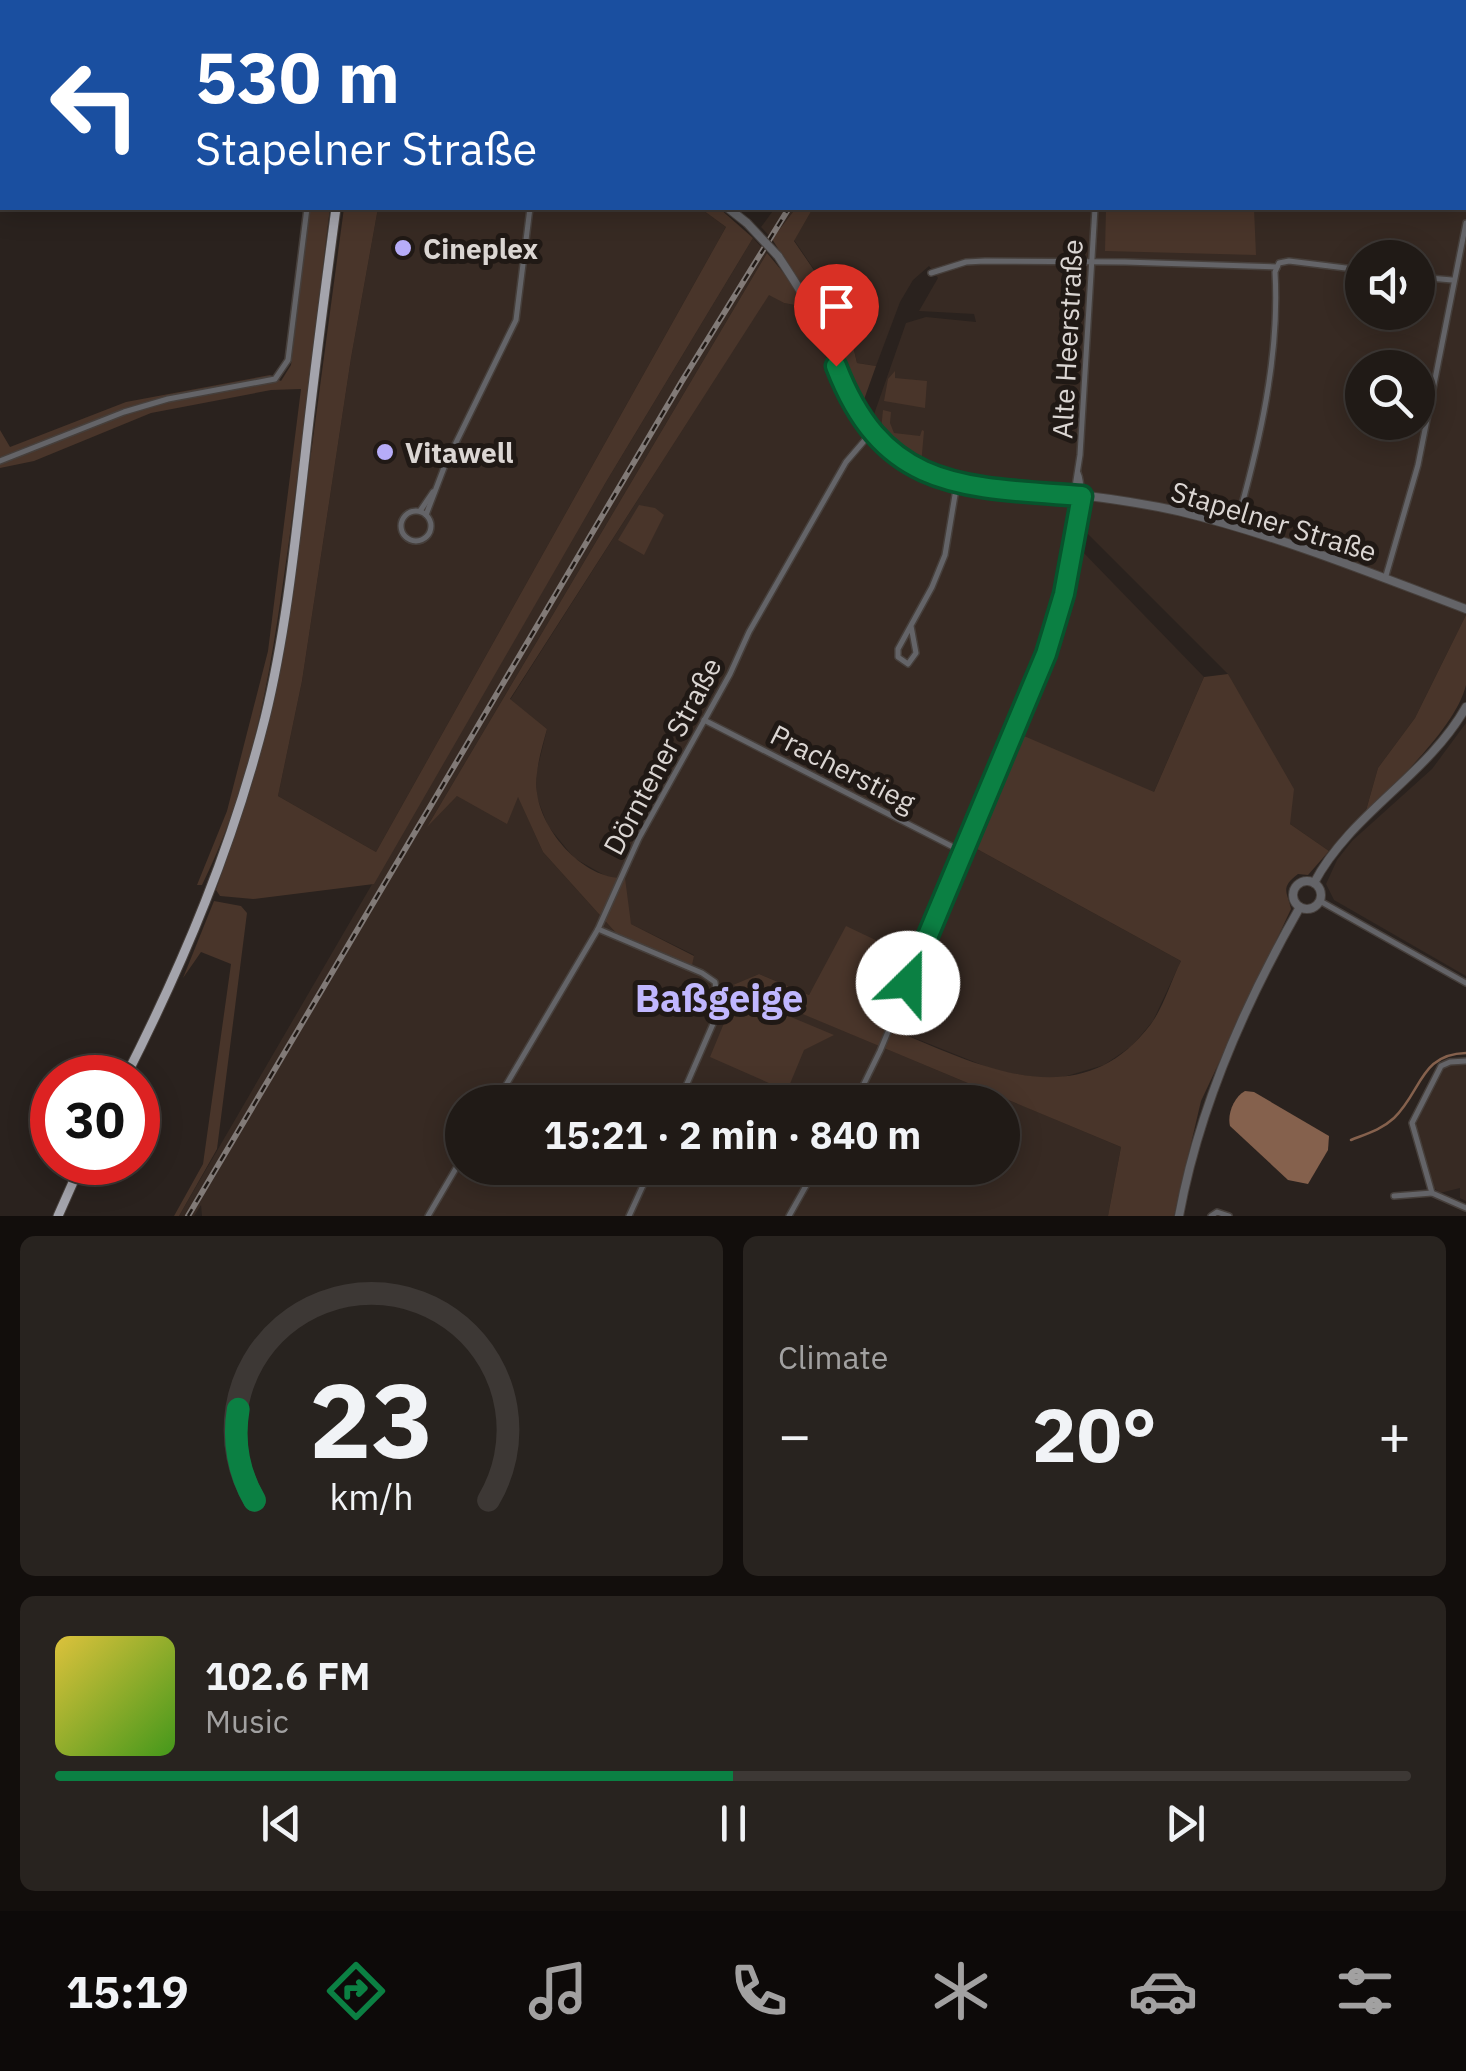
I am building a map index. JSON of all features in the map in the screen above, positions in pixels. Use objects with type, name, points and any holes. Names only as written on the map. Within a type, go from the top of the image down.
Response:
[{"type":"main road","points":[[136,1055],[214,884],[265,715],[291,564],[336,210]]},
{"type":"main road","points":[[58,1216],[72,1185]]},
{"type":"street","points":[[0,461],[124,412],[168,399],[275,379],[288,360],[307,210]]},
{"type":"street","points":[[423,513],[516,320],[530,210]]},
{"type":"street","name":"Stapelner Straße","points":[[731,210],[778,256],[817,320],[854,408],[870,433],[910,465],[957,483],[1078,495],[1174,510],[1236,526],[1466,609]]},
{"type":"street","name":"Alte Heerstraße","points":[[864,1085],[1046,654],[1064,594],[1076,524],[1095,210]]},
{"type":"street","points":[[1385,578],[1418,466],[1466,223]]},
{"type":"street","points":[[931,273],[966,262],[1278,265],[1289,261],[1345,268]]},
{"type":"street","points":[[1236,526],[1260,434],[1270,369],[1278,265]]},
{"type":"street","points":[[1435,278],[1452,280]]},
{"type":"street","name":"Dörntener Straße","points":[[506,1085],[598,929],[633,850],[749,632],[832,486],[870,433]]},
{"type":"street","points":[[911,626],[916,653],[908,664],[898,656],[898,649],[944,556],[957,483]]},
{"type":"street","points":[[409,512],[423,513],[431,524],[428,536],[420,540],[408,538],[402,530],[403,519],[409,512]]},
{"type":"street","points":[[1314,883],[1326,861],[1352,830],[1418,771],[1466,707]]},
{"type":"street","name":"Pracherstieg","points":[[704,720],[962,852]]},
{"type":"street","points":[[1304,882],[1314,883],[1320,888],[1320,901],[1312,908],[1300,907],[1294,890],[1304,882]]},
{"type":"street","points":[[1320,901],[1466,982]]},
{"type":"street","points":[[1179,1216],[1189,1164],[1209,1097],[1300,907]]},
{"type":"street","points":[[598,929],[715,982],[718,1010],[685,1085]]},
{"type":"street","points":[[1432,1193],[1412,1122],[1441,1066],[1466,1061]]},
{"type":"street","points":[[428,1216],[446,1185]]},
{"type":"street","points":[[630,1216],[643,1185]]},
{"type":"street","points":[[789,1216],[806,1185]]},
{"type":"street","points":[[1394,1196],[1432,1193],[1466,1208]]},
{"type":"street","points":[[1211,1216],[1217,1212],[1229,1216]]},
{"type":"shaded area","points":[[310,210],[330,210],[275,636],[259,720],[221,844],[202,885],[197,885],[227,811],[268,651],[301,389],[271,390],[151,413],[34,461],[0,468],[0,430],[10,447],[126,402],[270,375],[281,381],[291,365]]},
{"type":"shaded area","points":[[344,210],[378,210],[302,681],[278,796],[376,852],[726,227],[703,210],[721,210],[753,238],[606,482],[374,884],[253,899],[220,896],[216,890],[270,717],[296,565]]},
{"type":"shaded area","points":[[378,210],[703,210],[726,227],[376,852],[278,796],[302,681]]},
{"type":"shaded area","points":[[774,210],[794,210],[772,239],[761,227]]},
{"type":"shaded area","points":[[794,210],[812,210],[794,241],[846,317],[857,363],[876,366],[861,408],[824,322],[772,239]]},
{"type":"shaded area","points":[[812,210],[1466,210],[1466,615],[1415,718],[1378,768],[1365,814],[1329,851],[1290,824],[1228,674],[1083,529],[1080,549],[1204,677],[1154,792],[977,849],[1181,961],[1153,1021],[1132,1046],[1104,1065],[1053,1080],[997,1071],[877,1023],[883,1003],[821,976],[809,995],[759,974],[734,985],[973,1085],[445,1085],[445,1185],[1020,1185],[1020,1105],[1121,1147],[1108,1216],[202,1216],[201,1205],[194,1216],[179,1216],[606,482],[753,238],[767,253],[430,822],[457,796],[518,796],[543,852],[616,933],[691,964],[694,955],[631,924],[611,879],[574,858],[548,826],[537,798],[537,770],[547,729],[510,700],[769,294],[784,303],[805,307],[844,400],[862,428],[872,420],[906,323],[926,317],[976,322],[974,314],[919,311],[938,278],[929,266],[913,280],[900,302],[876,366],[857,363],[846,316],[794,240]]},
{"type":"shaded area","points":[[1106,210],[1254,210],[1256,255],[1105,251]]},
{"type":"shaded area","points":[[767,253],[792,283],[805,307],[769,295],[510,699],[547,729],[536,781],[549,827],[582,864],[610,877],[625,878],[631,924],[694,956],[692,965],[616,933],[543,852],[518,797],[507,824],[457,796],[427,827]]},
{"type":"shaded area","points":[[895,371],[895,378],[927,381],[925,408],[884,401],[888,379]]},
{"type":"shaded area","points":[[883,410],[891,412],[894,433],[920,436],[924,431],[921,465],[892,445],[881,430]]},
{"type":"shaded area","points":[[639,505],[655,508],[664,515],[644,555],[618,540]]},
{"type":"shaded area","points":[[1466,615],[1466,685],[1460,701],[1423,754],[1365,814],[1378,768],[1415,718]]},
{"type":"shaded area","points":[[1228,674],[1294,789],[1290,824],[1329,851],[1308,875],[1298,874],[1287,887],[1291,909],[1201,1101],[1174,1216],[1108,1216],[1121,1147],[1020,1105],[1020,1085],[973,1085],[733,985],[759,974],[809,995],[846,926],[905,954],[877,1023],[983,1066],[1020,1074],[1055,1077],[1089,1071],[1121,1054],[1156,1017],[1181,961],[977,849],[1024,736],[1154,792],[1204,677]]},
{"type":"shaded area","points":[[1466,723],[1466,976],[1334,900],[1326,884],[1337,860],[1352,841],[1432,769]]},
{"type":"shaded area","points":[[214,901],[241,906],[247,913],[217,1149],[179,1216],[174,1216],[203,1164],[231,964],[201,952],[183,978]]},
{"type":"shaded area","points":[[736,994],[834,1035],[804,1050],[789,1085],[773,1085],[710,1057]]},
{"type":"shaded area","points":[[1466,1064],[1466,1201],[1460,1198],[1460,1188],[1440,1193],[1433,1187],[1415,1126],[1440,1072],[1448,1066]]},
{"type":"shaded area","points":[[1245,1091],[1254,1092],[1329,1136],[1328,1150],[1308,1184],[1288,1180],[1230,1126],[1232,1106]]},
{"type":"waterway","points":[[1351,1140],[1394,1118],[1439,1060],[1466,1053]]},
{"type":"railway","points":[[188,1216],[682,381],[788,210]]},
{"type":"place","name":"Cineplex","points":[[403,248]]},
{"type":"place","name":"Vitawell","points":[[385,452]]},
{"type":"district","name":"Baßgeige","points":[[719,997]]},
{"type":"route","points":[[836,366],[870,433],[922,472],[969,485],[1082,496],[1064,594],[1046,654],[908,983]]}]
